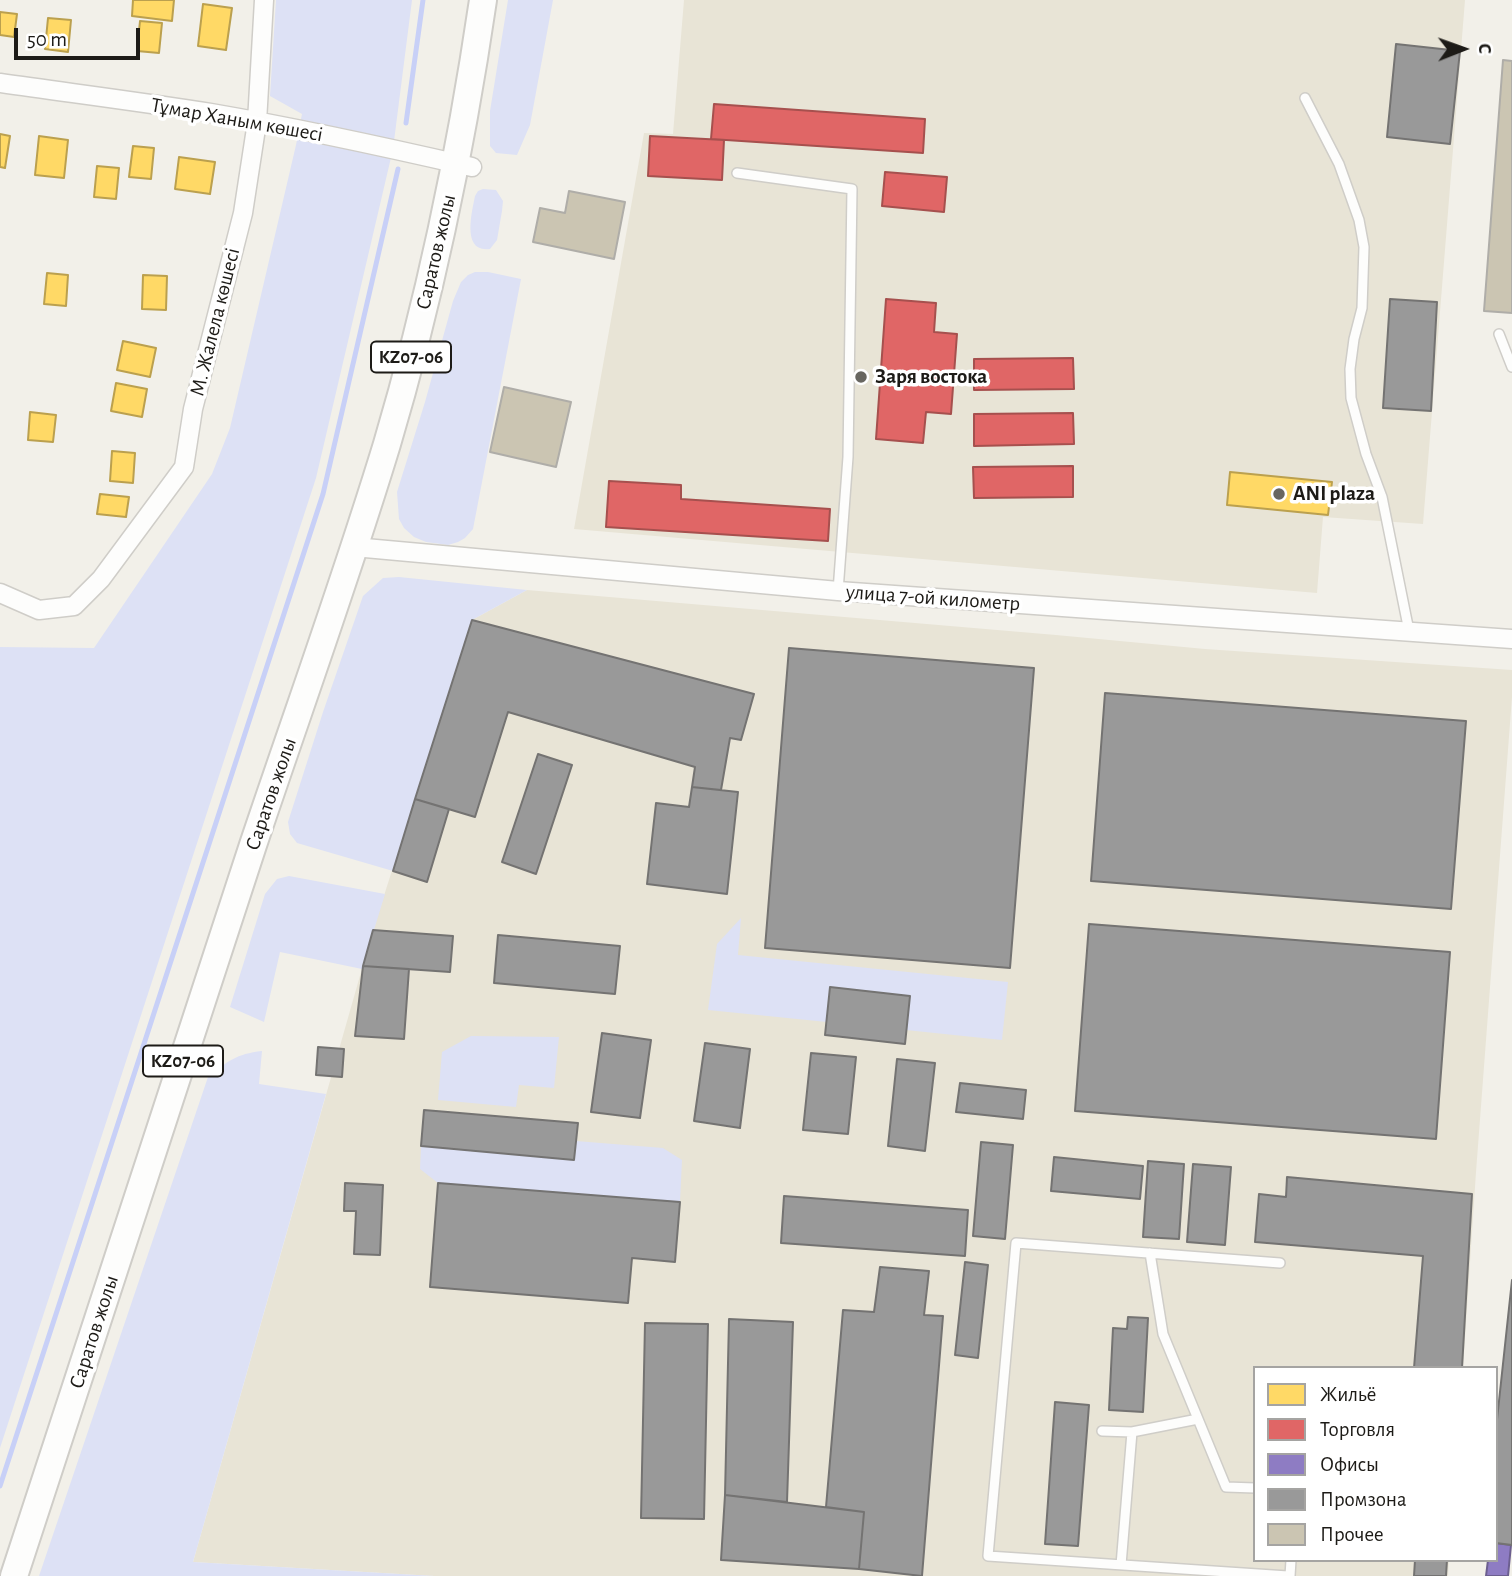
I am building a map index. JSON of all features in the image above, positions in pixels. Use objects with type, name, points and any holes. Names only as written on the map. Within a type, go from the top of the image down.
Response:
[{"type":"main road","name":"Саратов жолы","points":[[14,1576],[258,845],[362,548],[398,461],[421,384],[449,273],[483,0]]},
{"type":"main road","name":"Саратов жолы","points":[[464,165],[500,0]]},
{"type":"main road","name":"Саратов жолы","points":[[31,1576],[362,548]]},
{"type":"street","name":"М. Жалела көшесі","points":[[0,593],[39,610],[74,606],[101,579],[184,467],[193,409],[243,213],[257,122],[264,0]]},
{"type":"street","name":"Тұмар Ханым көшесі","points":[[0,83],[209,113],[464,165]]},
{"type":"street","name":"улица 7-ой километр","points":[[362,548],[838,592],[1512,639]]},
{"type":"lane","points":[[1305,97],[1339,164],[1359,220],[1365,271],[1362,308],[1350,369],[1351,398],[1366,453],[1382,497],[1409,631]]},
{"type":"lane","points":[[737,173],[852,188],[848,457],[838,592]]},
{"type":"lane","points":[[1499,334],[1512,367]]},
{"type":"lane","points":[[1280,1263],[1016,1242],[988,1556],[1289,1576]]},
{"type":"lane","points":[[1150,1253],[1163,1334],[1226,1487],[1253,1488]]},
{"type":"lane","points":[[1102,1431],[1132,1432],[1198,1419]]},
{"type":"lane","points":[[1121,1565],[1132,1432]]},
{"type":"shaded area","points":[[276,0],[412,0],[393,149],[316,478],[0,1448],[0,647],[94,648],[212,474],[230,428],[302,114],[270,96]]},
{"type":"shaded area","points":[[508,0],[553,0],[530,125],[517,155],[496,153],[490,146],[490,111]]},
{"type":"shaded area","points":[[684,0],[1465,0],[1423,524],[1323,517],[1317,593],[574,529],[644,133],[673,134]]},
{"type":"shaded area","points":[[483,189],[496,190],[503,201],[497,240],[490,249],[481,249],[475,245],[470,230],[475,196]]},
{"type":"shaded area","points":[[475,272],[521,279],[473,529],[465,538],[448,545],[426,542],[414,537],[404,528],[399,519],[397,492],[453,301],[461,282]]},
{"type":"shaded area","points":[[399,577],[527,590],[472,620],[393,871],[297,843],[290,834],[288,822],[363,596],[383,578]]},
{"type":"shaded area","points":[[527,590],[1205,649],[1512,670],[1463,1366],[1253,1366],[1253,1562],[1449,1562],[1448,1576],[434,1576],[193,1562],[373,930],[472,620]]},
{"type":"shaded area","points":[[289,876],[385,894],[362,969],[280,952],[264,1022],[230,1007],[265,894],[277,879]]},
{"type":"shaded area","points":[[741,918],[738,955],[1008,982],[1002,1040],[906,1030],[910,996],[831,987],[827,1022],[708,1010],[717,944]]},
{"type":"shaded area","points":[[471,1036],[559,1037],[554,1088],[519,1085],[516,1107],[438,1100],[442,1052]]},
{"type":"shaded area","points":[[262,1051],[259,1084],[326,1094],[193,1562],[434,1576],[39,1576],[208,1077],[233,1059]]},
{"type":"shaded area","points":[[576,1141],[663,1148],[682,1160],[680,1202],[438,1183],[420,1169],[421,1146],[574,1160]]},
{"type":"building: Жильё","points":[[133,0],[174,0],[172,21],[132,16]]},
{"type":"building: Жильё","points":[[203,4],[232,8],[226,50],[198,46]]},
{"type":"building: Жильё","points":[[0,12],[17,14],[14,37],[0,35]]},
{"type":"building: Жильё","points":[[48,18],[71,20],[68,52],[45,49]]},
{"type":"building: Жильё","points":[[140,21],[162,23],[159,53],[137,51]]},
{"type":"building: Жильё","points":[[0,134],[10,136],[5,168],[0,167]]},
{"type":"building: Жильё","points":[[39,136],[68,140],[64,178],[35,175]]},
{"type":"building: Жильё","points":[[133,146],[154,148],[151,179],[129,177]]},
{"type":"building: Жильё","points":[[179,157],[215,162],[210,194],[175,189]]},
{"type":"building: Жильё","points":[[97,166],[119,168],[116,199],[94,197]]},
{"type":"building: Жильё","points":[[47,273],[68,275],[66,306],[44,304]]},
{"type":"building: Жильё","points":[[143,275],[167,276],[166,310],[142,309]]},
{"type":"building: Жильё","points":[[123,341],[156,348],[150,377],[117,370]]},
{"type":"building: Жильё","points":[[116,383],[147,389],[142,417],[111,411]]},
{"type":"building: Жильё","points":[[30,412],[56,415],[53,442],[28,440]]},
{"type":"building: Жильё","points":[[112,451],[135,453],[133,483],[110,481]]},
{"type":"building: Жильё","name":"ANI plaza","points":[[1230,472],[1332,482],[1328,515],[1227,505]]},
{"type":"building: Жильё","points":[[100,494],[129,497],[126,517],[97,514]]},
{"type":"building: Торговля","points":[[714,104],[925,119],[923,153],[711,139]]},
{"type":"building: Торговля","points":[[650,136],[724,140],[722,180],[648,176]]},
{"type":"building: Торговля","points":[[885,172],[947,177],[944,212],[882,206]]},
{"type":"building: Торговля","points":[[886,299],[936,303],[934,332],[957,334],[951,414],[926,412],[923,443],[876,439]]},
{"type":"building: Торговля","points":[[1073,358],[1074,389],[974,390],[974,359]]},
{"type":"building: Торговля","points":[[1073,413],[1074,444],[974,446],[974,414]]},
{"type":"building: Торговля","points":[[1073,466],[1073,497],[974,498],[973,467]]},
{"type":"building: Торговля","points":[[609,481],[681,485],[681,499],[830,509],[828,541],[606,527]]},
{"type":"building: Офисы","points":[[1498,1543],[1511,1545],[1508,1576],[1486,1576],[1488,1562],[1498,1562]]},
{"type":"building: Промзона","points":[[1396,44],[1460,51],[1450,144],[1387,137]]},
{"type":"building: Промзона","points":[[1390,299],[1437,302],[1431,411],[1383,408]]},
{"type":"building: Промзона","points":[[472,620],[754,694],[741,740],[730,738],[721,790],[692,787],[695,767],[508,712],[475,817],[415,799]]},
{"type":"building: Промзона","points":[[789,648],[1034,668],[1010,968],[765,948]]},
{"type":"building: Промзона","points":[[1105,693],[1466,721],[1451,909],[1091,881]]},
{"type":"building: Промзона","points":[[538,754],[572,765],[536,874],[502,862]]},
{"type":"building: Промзона","points":[[692,787],[738,792],[727,894],[647,884],[656,803],[689,807]]},
{"type":"building: Промзона","points":[[415,799],[449,809],[427,882],[393,871]]},
{"type":"building: Промзона","points":[[1089,924],[1450,952],[1436,1139],[1075,1111]]},
{"type":"building: Промзона","points":[[373,930],[453,936],[450,972],[363,966]]},
{"type":"building: Промзона","points":[[498,935],[620,946],[615,994],[494,983]]},
{"type":"building: Промзона","points":[[363,966],[409,969],[404,1039],[355,1036]]},
{"type":"building: Промзона","points":[[830,987],[910,996],[905,1044],[825,1035]]},
{"type":"building: Промзона","points":[[602,1033],[651,1040],[640,1118],[591,1112]]},
{"type":"building: Промзона","points":[[705,1043],[750,1049],[740,1128],[694,1121]]},
{"type":"building: Промзона","points":[[318,1047],[344,1049],[342,1077],[316,1075]]},
{"type":"building: Промзона","points":[[811,1053],[856,1057],[848,1134],[803,1130]]},
{"type":"building: Промзона","points":[[897,1059],[935,1063],[925,1151],[888,1146]]},
{"type":"building: Промзона","points":[[960,1083],[1026,1090],[1023,1119],[956,1112]]},
{"type":"building: Промзона","points":[[424,1110],[578,1123],[574,1160],[421,1146]]},
{"type":"building: Промзона","points":[[981,1142],[1013,1145],[1005,1239],[973,1236]]},
{"type":"building: Промзона","points":[[1054,1157],[1143,1166],[1140,1199],[1051,1191]]},
{"type":"building: Промзона","points":[[1148,1161],[1184,1164],[1179,1239],[1143,1237]]},
{"type":"building: Промзона","points":[[1193,1164],[1231,1167],[1225,1245],[1187,1242]]},
{"type":"building: Промзона","points":[[1287,1177],[1472,1194],[1462,1366],[1414,1366],[1423,1256],[1255,1242],[1259,1194],[1286,1197]]},
{"type":"building: Промзона","points":[[345,1183],[383,1185],[380,1255],[354,1254],[356,1211],[344,1211]]},
{"type":"building: Промзона","points":[[438,1183],[680,1202],[675,1262],[632,1258],[628,1303],[430,1287]]},
{"type":"building: Промзона","points":[[784,1196],[968,1210],[965,1256],[781,1243]]},
{"type":"building: Промзона","points":[[965,1262],[988,1265],[978,1358],[955,1355]]},
{"type":"building: Промзона","points":[[880,1267],[929,1271],[924,1315],[943,1316],[922,1576],[859,1569],[864,1512],[826,1507],[843,1310],[874,1312]]},
{"type":"building: Промзона","points":[[1512,1280],[1512,1545],[1498,1543],[1498,1410]]},
{"type":"building: Промзона","points":[[1128,1317],[1148,1318],[1143,1412],[1109,1410],[1113,1328],[1127,1329]]},
{"type":"building: Промзона","points":[[729,1319],[793,1322],[787,1502],[725,1495]]},
{"type":"building: Промзона","points":[[645,1323],[708,1324],[704,1519],[641,1518]]},
{"type":"building: Промзона","points":[[1055,1402],[1089,1405],[1078,1546],[1045,1544]]},
{"type":"building: Промзона","points":[[725,1495],[864,1512],[859,1569],[721,1560]]},
{"type":"building: Промзона","points":[[1415,1562],[1447,1562],[1446,1576],[1414,1576]]},
{"type":"building: Прочее","points":[[1503,60],[1512,61],[1512,313],[1484,311]]},
{"type":"building: Прочее","points":[[569,191],[625,202],[614,259],[533,242],[540,208],[565,213]]},
{"type":"building: Прочее","points":[[504,387],[571,402],[556,467],[490,452]]},
{"type":"waterway","points":[[406,123],[423,0]]},
{"type":"waterway","points":[[0,1486],[323,494],[398,169]]},
{"type":"place","name":"Заря востока","points":[[861,377]]},
{"type":"place","name":"ANI plaza","points":[[1279,494]]}]
